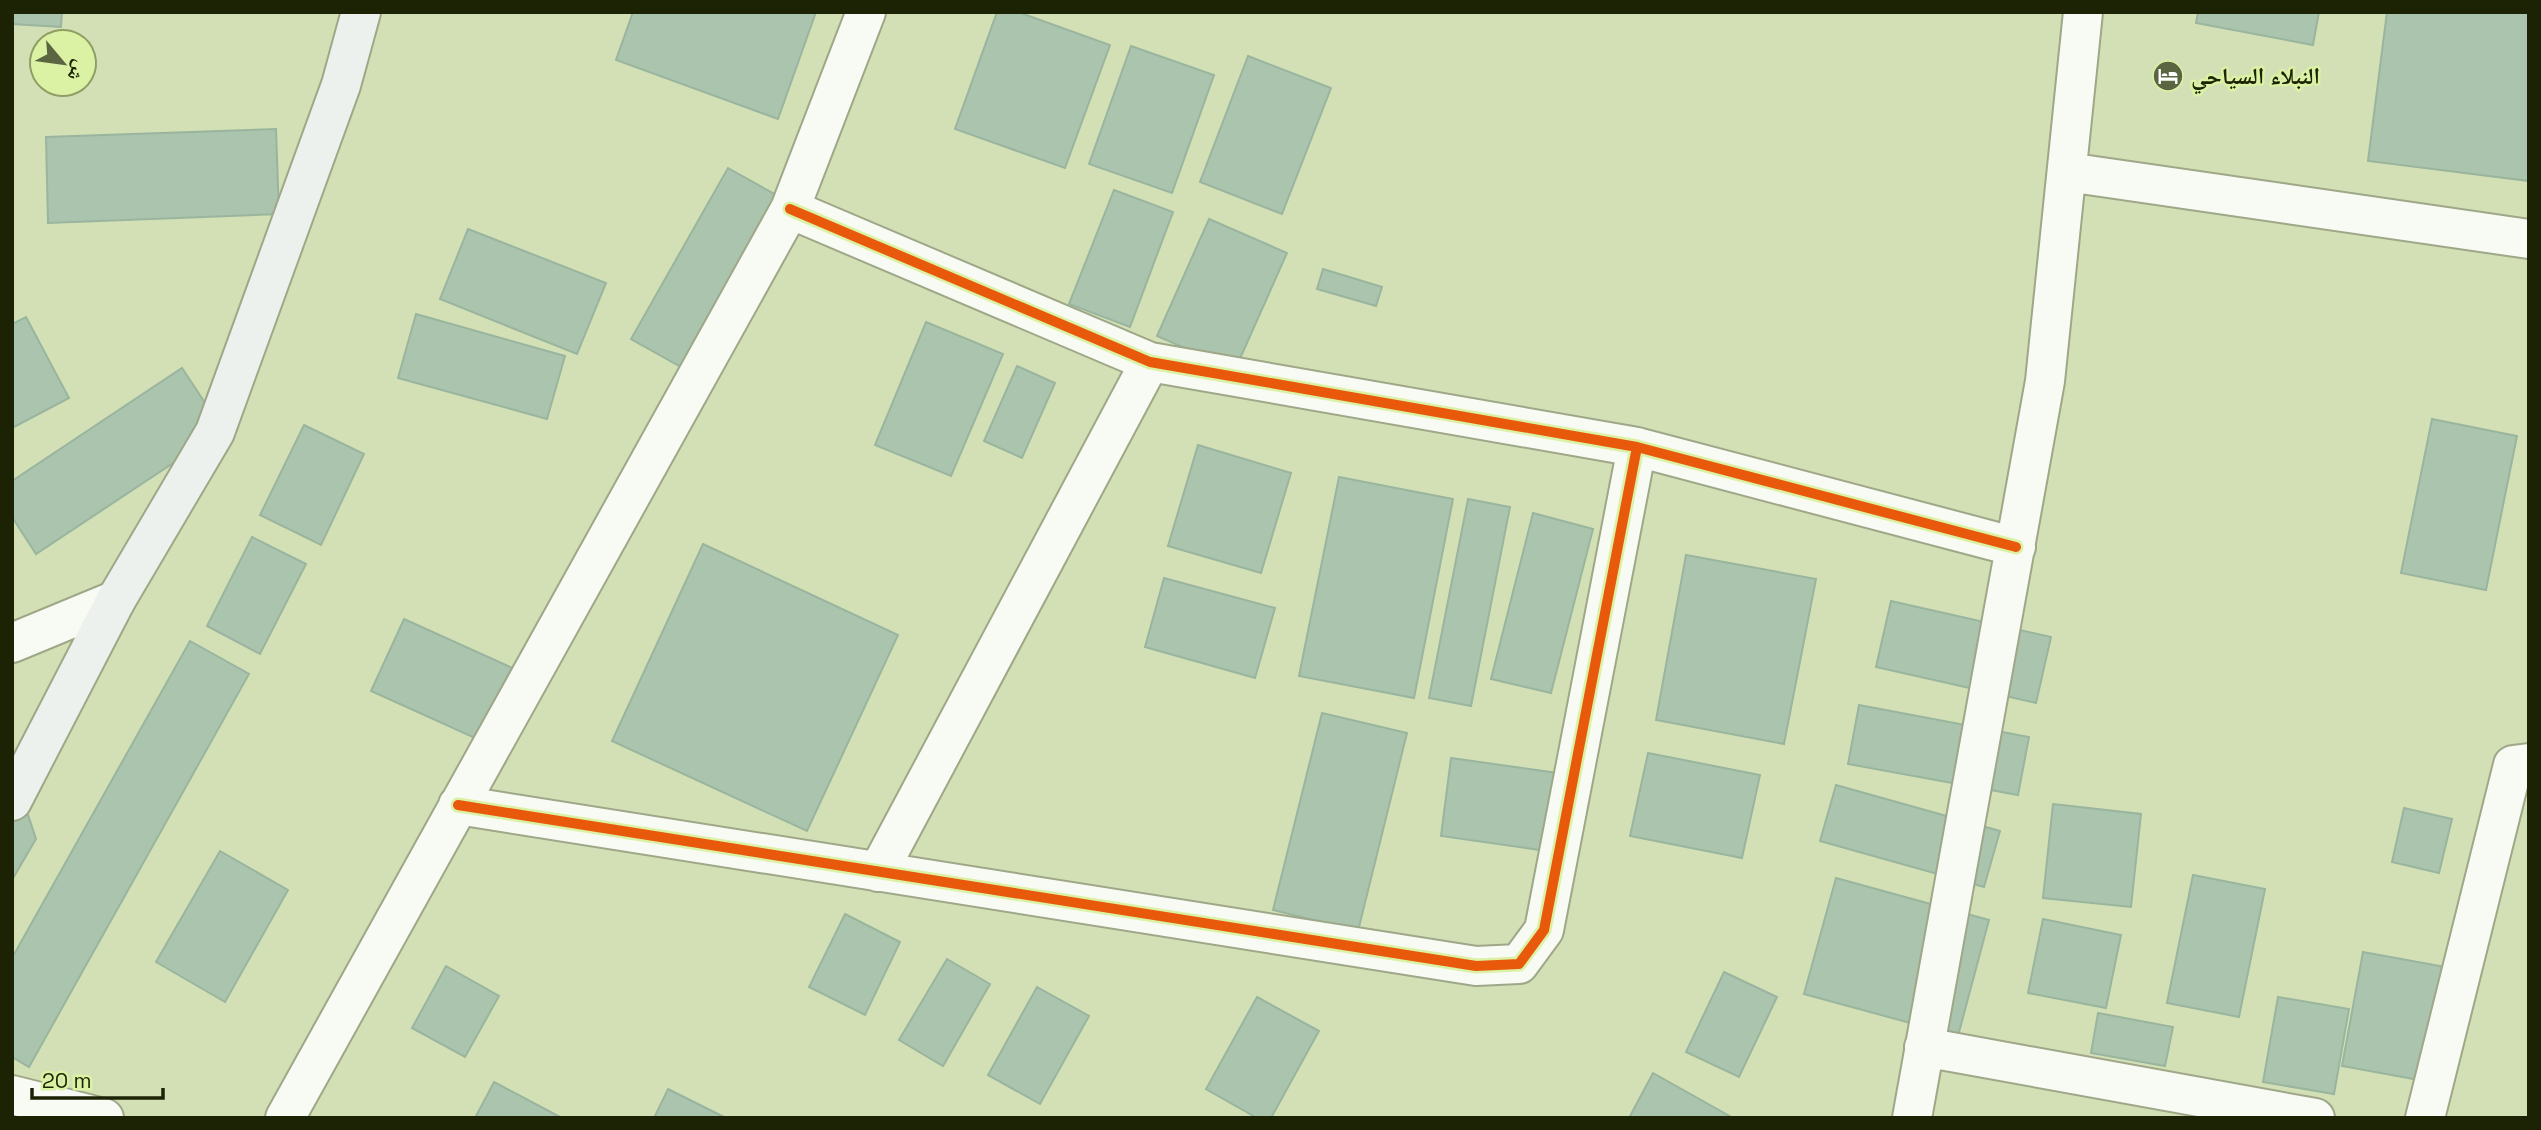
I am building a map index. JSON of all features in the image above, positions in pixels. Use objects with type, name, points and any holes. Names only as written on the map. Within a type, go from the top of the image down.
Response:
[{"type":"street","points":[[12,801],[116,600],[215,432],[341,85],[361,12]]},
{"type":"street","points":[[285,1118],[790,208],[866,12]]},
{"type":"street","points":[[1912,1118],[2045,381],[2083,12]]},
{"type":"street","points":[[2067,172],[2529,239]]},
{"type":"street","points":[[790,208],[1150,362],[1637,447],[2016,547]]},
{"type":"street","points":[[878,872],[1150,362]]},
{"type":"street","points":[[458,805],[1476,966],[1519,964],[1544,930],[1637,447]]},
{"type":"street","points":[[12,643],[116,600]]},
{"type":"street","points":[[2426,1118],[2513,765],[2529,763]]},
{"type":"street","points":[[1924,1047],[2315,1118]]},
{"type":"street","points":[[12,1095],[104,1118]]},
{"type":"building","points":[[12,12],[62,12],[61,27],[12,24]]},
{"type":"building","points":[[633,12],[816,12],[778,119],[616,60]]},
{"type":"building","points":[[997,12],[1018,12],[1110,45],[1065,168],[955,129]]},
{"type":"building","points":[[2198,12],[2319,12],[2313,45],[2196,23]]},
{"type":"building","points":[[2387,12],[2529,12],[2529,181],[2368,161]]},
{"type":"building","points":[[1131,46],[1214,75],[1172,193],[1089,164]]},
{"type":"building","points":[[1248,56],[1331,88],[1282,214],[1200,182]]},
{"type":"building","points":[[276,129],[279,214],[48,223],[46,137]]},
{"type":"building","points":[[728,168],[785,200],[688,371],[631,339]]},
{"type":"building","points":[[1114,190],[1173,212],[1130,327],[1069,304]]},
{"type":"building","points":[[1209,219],[1287,253],[1235,370],[1157,336]]},
{"type":"building","points":[[468,229],[606,283],[577,354],[440,299]]},
{"type":"building","points":[[1323,269],[1382,287],[1376,306],[1317,289]]},
{"type":"building","points":[[416,314],[565,356],[547,419],[398,378]]},
{"type":"building","points":[[26,317],[69,398],[12,428],[12,324]]},
{"type":"building","points":[[926,322],[1003,354],[951,476],[875,445]]},
{"type":"building","points":[[1017,366],[1055,383],[1022,458],[984,441]]},
{"type":"building","points":[[182,368],[223,430],[36,554],[12,517],[12,481]]},
{"type":"building","points":[[2432,419],[2517,436],[2486,590],[2401,573]]},
{"type":"building","points":[[304,425],[364,454],[321,545],[260,515]]},
{"type":"building","points":[[1198,445],[1291,473],[1261,573],[1168,546]]},
{"type":"building","points":[[1339,477],[1453,499],[1414,698],[1299,676]]},
{"type":"building","points":[[1468,499],[1510,507],[1471,706],[1429,698]]},
{"type":"building","points":[[1533,513],[1593,529],[1551,693],[1491,679]]},
{"type":"building","points":[[252,537],[306,564],[260,654],[207,626]]},
{"type":"building","points":[[703,544],[898,635],[807,831],[612,741]]},
{"type":"building","points":[[1686,555],[1816,579],[1784,744],[1656,720]]},
{"type":"building","points":[[1164,578],[1275,608],[1255,678],[1145,647]]},
{"type":"building","points":[[1891,601],[2051,637],[2036,703],[1876,667]]},
{"type":"building","points":[[404,619],[519,671],[486,743],[371,691]]},
{"type":"building","points":[[190,641],[249,674],[29,1067],[12,1057],[12,958]]},
{"type":"building","points":[[1859,705],[2029,737],[2018,795],[1848,764]]},
{"type":"building","points":[[1322,713],[1407,733],[1358,931],[1273,910]]},
{"type":"building","points":[[1648,753],[1760,775],[1742,858],[1630,836]]},
{"type":"building","points":[[1451,758],[1587,777],[1575,855],[1441,836]]},
{"type":"building","points":[[1836,785],[2000,831],[1984,887],[1820,841]]},
{"type":"building","points":[[12,790],[21,794],[36,839],[12,880]]},
{"type":"building","points":[[2053,804],[2141,814],[2131,907],[2043,898]]},
{"type":"building","points":[[2404,808],[2452,819],[2439,873],[2392,862]]},
{"type":"building","points":[[220,851],[288,890],[225,1002],[156,962]]},
{"type":"building","points":[[2193,875],[2265,889],[2239,1017],[2167,1003]]},
{"type":"building","points":[[1836,878],[1989,920],[1958,1036],[1804,994]]},
{"type":"building","points":[[845,914],[900,942],[865,1015],[809,987]]},
{"type":"building","points":[[2043,919],[2121,935],[2106,1008],[2028,993]]},
{"type":"building","points":[[2363,952],[2451,968],[2430,1082],[2342,1066]]},
{"type":"building","points":[[947,959],[990,984],[943,1066],[899,1040]]},
{"type":"building","points":[[446,966],[499,996],[465,1057],[412,1028]]},
{"type":"building","points":[[1724,972],[1777,997],[1739,1077],[1686,1052]]},
{"type":"building","points":[[1037,987],[1089,1016],[1040,1104],[988,1075]]},
{"type":"building","points":[[1257,997],[1319,1031],[1271,1118],[1257,1118],[1206,1089]]},
{"type":"building","points":[[2278,997],[2349,1009],[2334,1094],[2263,1082]]},
{"type":"building","points":[[2098,1013],[2173,1027],[2165,1066],[2091,1053]]},
{"type":"building","points":[[1653,1073],[1733,1118],[1629,1118]]},
{"type":"building","points":[[494,1082],[562,1118],[475,1118]]},
{"type":"building","points":[[668,1089],[726,1118],[654,1118]]},
{"type":"cycle path","points":[[790,209],[1150,362],[1637,447],[2016,547]]},
{"type":"cycle path","points":[[458,805],[1476,966],[1519,964],[1544,930],[1637,447]]},
{"type":"place","name":"النبلاء السياحي","points":[[2168,76]]}]
